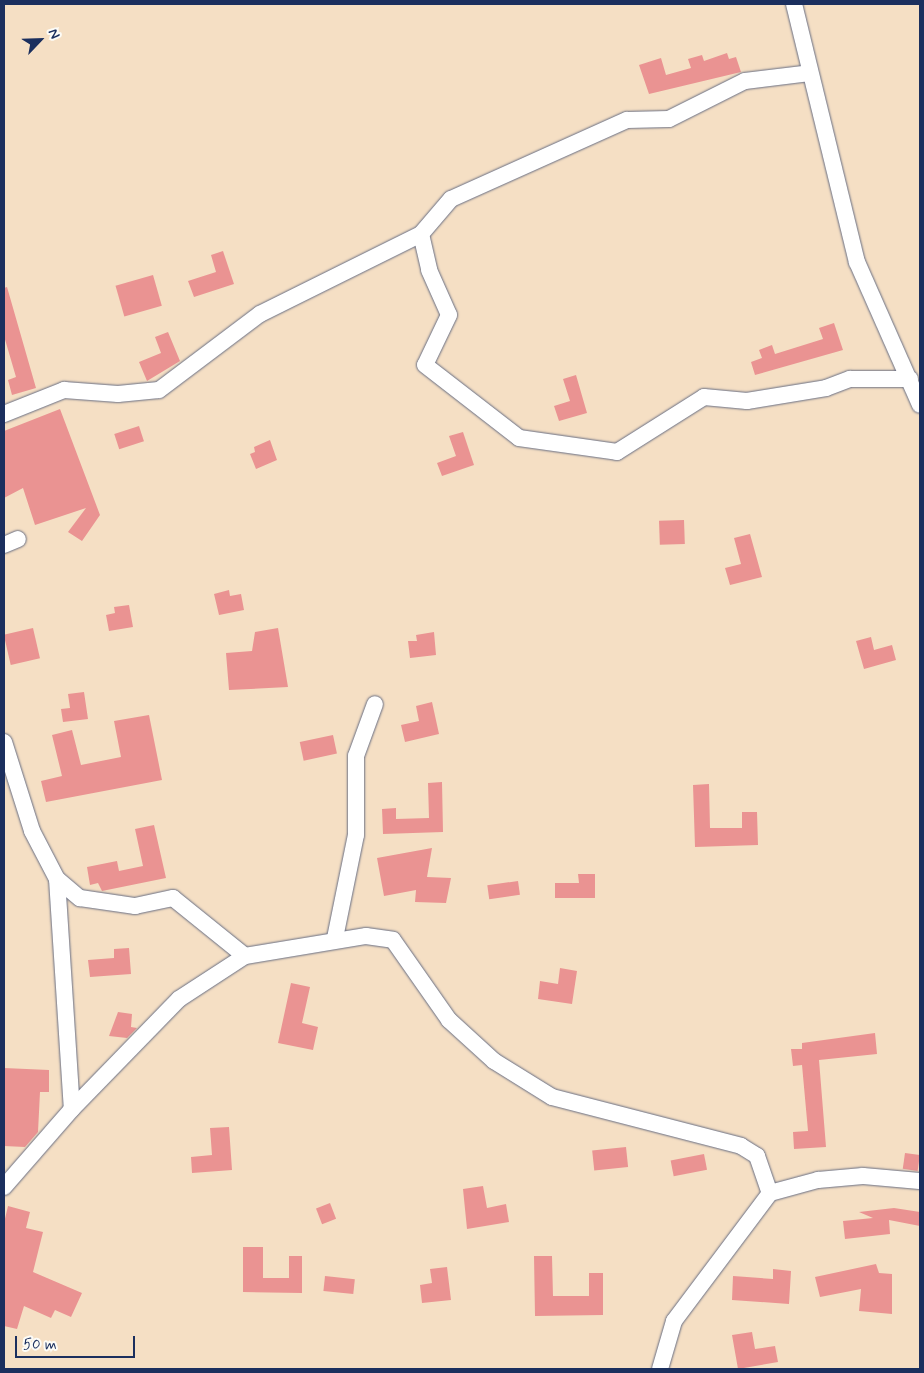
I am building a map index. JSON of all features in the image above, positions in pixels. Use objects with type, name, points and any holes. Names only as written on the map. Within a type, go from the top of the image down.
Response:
[{"type":"street","points":[[794,4],[858,262],[920,405]]},
{"type":"street","points":[[4,414],[64,390],[118,394],[159,390],[260,314],[421,234],[451,198],[627,120],[669,119],[745,81],[810,73]]},
{"type":"street","points":[[421,234],[429,270],[450,314],[425,366],[519,438],[617,452],[704,397],[747,401],[826,388],[850,378],[910,379]]},
{"type":"street","points":[[335,938],[356,835],[356,756],[375,704]]},
{"type":"street","points":[[4,743],[32,831],[57,879],[80,898],[135,906],[173,898],[244,956]]},
{"type":"street","points":[[57,879],[72,1109]]},
{"type":"street","points":[[4,1187],[72,1109],[179,999],[244,956],[335,938],[366,936],[393,940],[450,1020],[494,1061],[552,1097],[741,1146],[758,1156],[770,1193]]},
{"type":"street","points":[[660,1369],[674,1321],[770,1193],[818,1180],[863,1176],[920,1181]]},
{"type":"building","points":[[727,53],[729,59],[736,57],[741,72],[649,94],[639,65],[661,58],[666,75],[691,68],[688,59],[702,55],[704,61]]},
{"type":"building","points":[[223,251],[234,284],[194,297],[188,281],[216,272],[211,255]]},
{"type":"building","points":[[153,275],[162,306],[124,317],[116,286]]},
{"type":"building","points":[[7,287],[36,388],[12,395],[8,380],[16,377],[4,336],[4,288]]},
{"type":"building","points":[[834,323],[843,350],[755,375],[751,362],[762,358],[759,350],[772,345],[775,354],[823,339],[819,328]]},
{"type":"building","points":[[168,332],[180,361],[147,381],[139,362],[161,353],[155,337]]},
{"type":"building","points":[[576,375],[587,413],[559,421],[554,406],[570,401],[563,379]]},
{"type":"building","points":[[60,409],[100,515],[82,541],[68,532],[86,508],[35,525],[23,488],[4,498],[4,431]]},
{"type":"building","points":[[139,426],[144,441],[119,449],[114,434]]},
{"type":"building","points":[[463,432],[474,465],[442,476],[437,463],[456,456],[449,436]]},
{"type":"building","points":[[270,440],[277,460],[256,469],[250,454],[255,452],[254,447]]},
{"type":"building","points":[[684,520],[685,544],[660,545],[659,521]]},
{"type":"building","points":[[750,534],[762,577],[730,585],[725,568],[741,564],[734,538]]},
{"type":"building","points":[[229,590],[230,596],[241,594],[244,610],[219,615],[214,594]]},
{"type":"building","points":[[129,605],[133,627],[109,631],[106,615],[115,613],[114,607]]},
{"type":"building","points":[[33,628],[40,658],[11,665],[4,635]]},
{"type":"building","points":[[278,628],[288,687],[229,690],[226,653],[252,651],[255,632]]},
{"type":"building","points":[[434,632],[436,655],[410,658],[408,641],[417,641],[416,635]]},
{"type":"building","points":[[871,637],[874,650],[892,645],[896,660],[864,669],[856,641]]},
{"type":"building","points":[[84,692],[88,719],[63,722],[61,709],[70,708],[68,694]]},
{"type":"building","points":[[432,702],[439,734],[405,742],[401,725],[419,721],[416,706]]},
{"type":"building","points":[[149,715],[162,780],[46,802],[41,781],[62,776],[52,735],[72,730],[81,765],[121,757],[114,721]]},
{"type":"building","points":[[333,735],[337,754],[304,761],[300,742]]},
{"type":"building","points":[[442,782],[443,832],[383,834],[382,809],[396,808],[396,819],[429,818],[428,783]]},
{"type":"building","points":[[709,784],[710,828],[742,828],[742,812],[757,812],[758,845],[695,847],[693,785]]},
{"type":"building","points":[[154,825],[166,878],[102,891],[98,883],[90,885],[87,867],[117,861],[119,871],[143,866],[135,829]]},
{"type":"building","points":[[432,848],[427,877],[451,878],[446,903],[415,902],[416,890],[384,896],[377,858]]},
{"type":"building","points":[[578,874],[595,874],[595,898],[555,898],[555,883],[579,883]]},
{"type":"building","points":[[518,881],[520,895],[489,899],[487,885]]},
{"type":"building","points":[[129,948],[131,974],[90,977],[88,960],[114,958],[114,949]]},
{"type":"building","points":[[560,968],[577,971],[572,1004],[538,999],[540,981],[558,984]]},
{"type":"building","points":[[291,983],[310,987],[302,1023],[318,1027],[313,1050],[278,1043]]},
{"type":"building","points":[[118,1012],[132,1014],[131,1027],[137,1028],[127,1038],[109,1036]]},
{"type":"building","points":[[875,1033],[877,1054],[819,1060],[826,1147],[794,1149],[793,1132],[808,1131],[802,1065],[793,1066],[791,1049],[802,1049],[802,1043]]},
{"type":"building","points":[[4,1068],[49,1070],[49,1092],[40,1092],[38,1132],[25,1147],[4,1146]]},
{"type":"building","points":[[229,1127],[232,1170],[192,1173],[191,1157],[212,1155],[210,1128]]},
{"type":"building","points":[[626,1147],[628,1167],[594,1170],[592,1151]]},
{"type":"building","points":[[905,1153],[920,1155],[918,1171],[903,1169]]},
{"type":"building","points":[[704,1154],[707,1170],[674,1176],[671,1160]]},
{"type":"building","points":[[483,1186],[487,1208],[506,1204],[509,1222],[467,1229],[463,1189]]},
{"type":"building","points":[[330,1203],[336,1219],[322,1224],[316,1208]]},
{"type":"building","points":[[8,1206],[30,1212],[26,1228],[43,1232],[33,1272],[82,1293],[71,1317],[55,1310],[51,1318],[24,1306],[17,1329],[4,1326],[4,1223]]},
{"type":"building","points":[[894,1208],[920,1212],[920,1226],[889,1220],[890,1234],[845,1239],[843,1221],[873,1218],[859,1212]]},
{"type":"building","points":[[243,1247],[263,1247],[263,1278],[289,1278],[289,1256],[302,1256],[302,1293],[243,1292]]},
{"type":"building","points":[[534,1256],[552,1256],[553,1296],[589,1296],[589,1273],[603,1273],[603,1315],[535,1316]]},
{"type":"building","points":[[876,1264],[879,1273],[892,1274],[892,1314],[859,1311],[861,1289],[820,1297],[815,1277]]},
{"type":"building","points":[[447,1267],[451,1300],[422,1303],[420,1285],[432,1283],[430,1269]]},
{"type":"building","points":[[773,1269],[791,1271],[789,1304],[732,1300],[733,1276],[773,1279]]},
{"type":"building","points":[[325,1276],[355,1279],[353,1294],[323,1291]]},
{"type":"building","points":[[752,1332],[755,1349],[775,1346],[778,1362],[738,1369],[732,1335]]}]
